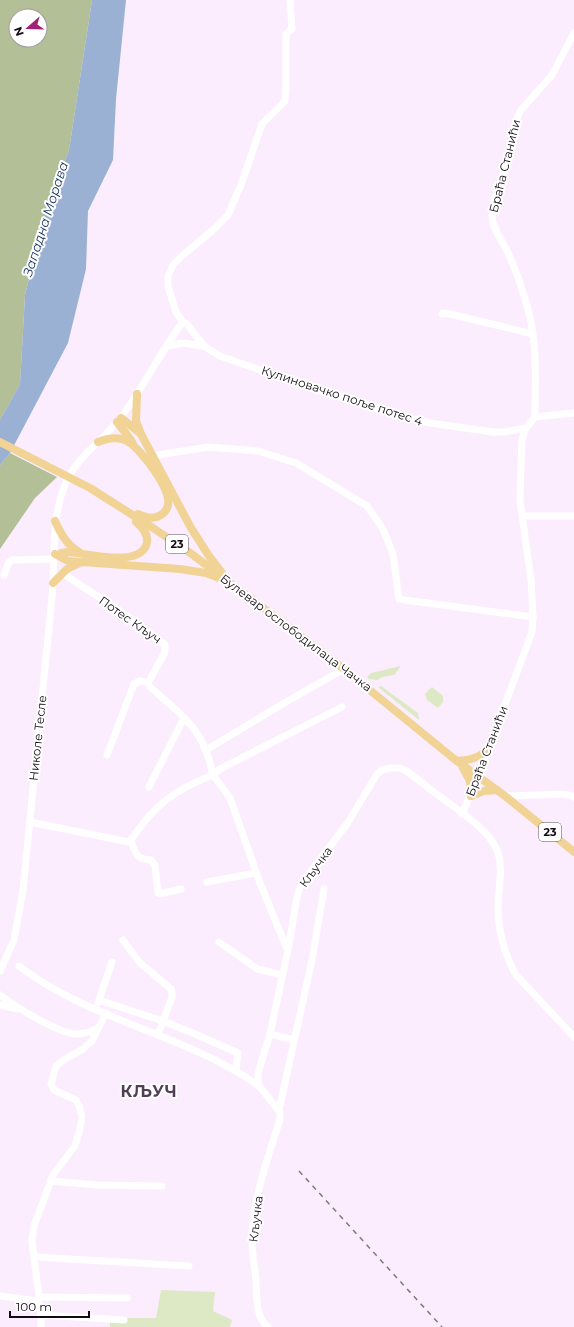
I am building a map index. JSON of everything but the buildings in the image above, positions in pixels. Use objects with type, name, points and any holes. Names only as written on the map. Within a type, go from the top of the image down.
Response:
[{"type":"main road","points":[[137,394],[136,421],[141,434],[168,482],[191,528],[225,579]]},
{"type":"main road","points":[[119,420],[141,434]]},
{"type":"main road","points":[[119,420],[133,446]]},
{"type":"main road","points":[[98,442],[106,439],[118,438],[129,442],[142,456],[166,492],[168,503],[164,513],[155,518],[148,518],[128,512]]},
{"type":"main road","name":"Булевар ослободилаца Чачка","points":[[0,442],[90,488],[188,552],[344,670],[457,761],[505,796],[574,852]]},
{"type":"main road","points":[[56,556],[61,553],[68,552],[125,558],[132,557],[142,552],[146,545],[146,533],[142,527],[131,518],[128,512]]},
{"type":"main road","points":[[55,521],[68,544],[81,553]]},
{"type":"main road","points":[[56,556],[68,561],[198,571],[225,579]]},
{"type":"main road","points":[[53,583],[70,567],[82,562]]},
{"type":"main road","points":[[457,761],[470,760],[478,757],[488,749]]},
{"type":"main road","points":[[457,761],[467,774],[470,781],[470,796],[484,791],[497,790]]},
{"type":"street","name":"Кулиновачко поље потес 4","points":[[290,0],[292,29],[286,34],[285,101],[262,124],[241,185],[228,215],[213,230],[182,256],[173,266],[168,276],[168,286],[173,306],[183,322],[187,324],[204,346],[220,356],[314,389],[430,424],[493,432],[508,432],[526,428]]},
{"type":"street","name":"Браћа Станићи","points":[[535,417],[536,351],[533,334],[527,306],[508,252],[498,235],[492,216],[495,198],[509,159],[517,117],[521,110],[552,75],[574,33]]},
{"type":"street","points":[[442,314],[450,314],[533,334]]},
{"type":"street","points":[[98,442],[119,420],[183,322]]},
{"type":"street","name":"Кулиновачко поље потес 4","points":[[168,346],[182,343],[204,346]]},
{"type":"street","points":[[526,428],[535,417],[574,413]]},
{"type":"street","name":"Браћа Станићи","points":[[462,814],[478,777],[532,632],[533,617],[531,580],[520,500],[522,439],[526,428]]},
{"type":"street","name":"Николе Тесле","points":[[0,971],[14,940],[23,890],[56,556],[55,521],[58,501],[73,469],[81,458],[98,442]]},
{"type":"street","points":[[152,456],[208,447],[258,451],[296,463],[367,506],[383,529],[393,554],[399,598],[533,617]]},
{"type":"street","points":[[522,516],[574,516]]},
{"type":"street","points":[[4,575],[9,562],[12,560],[56,556]]},
{"type":"street","name":"Потес Кључ","points":[[62,574],[126,615],[165,644],[165,652],[148,684]]},
{"type":"street","points":[[206,750],[286,702],[344,670]]},
{"type":"street","points":[[107,755],[134,684],[138,681],[148,684],[184,718],[199,737],[206,750],[213,775],[230,798],[256,873],[288,950]]},
{"type":"street","points":[[30,822],[129,842],[132,840],[144,820],[170,796],[198,780],[213,775],[220,769],[342,707]]},
{"type":"street","points":[[148,787],[184,718]]},
{"type":"street","name":"Кључка","points":[[259,1086],[258,1073],[270,1034],[288,950],[297,897],[301,884],[347,824],[370,783],[382,770],[396,768],[405,770],[462,814]]},
{"type":"street","points":[[505,796],[561,794],[574,797]]},
{"type":"street","points":[[462,814],[490,839],[497,850],[500,860],[498,909],[499,924],[512,968],[516,975],[574,1037]]},
{"type":"street","points":[[132,840],[137,856],[140,859],[151,860],[155,865],[158,893],[160,894],[181,890]]},
{"type":"street","points":[[207,882],[256,873]]},
{"type":"street","name":"Кључка","points":[[268,1327],[262,1322],[256,1298],[252,1236],[256,1204],[280,1119],[279,1110],[312,960],[324,889]]},
{"type":"street","points":[[123,940],[139,962],[172,992],[172,997],[158,1035]]},
{"type":"street","points":[[219,942],[257,969],[282,975]]},
{"type":"street","points":[[96,1009],[112,962]]},
{"type":"street","points":[[18,966],[52,988],[96,1009],[210,1057],[236,1070],[259,1086],[279,1110]]},
{"type":"street","points":[[0,996],[20,1010]]},
{"type":"street","points":[[99,1000],[163,1021],[238,1053],[236,1070]]},
{"type":"street","points":[[0,1006],[20,1010],[65,1031],[82,1034],[99,1027]]},
{"type":"street","points":[[42,1327],[32,1241],[34,1226],[50,1181],[56,1170],[75,1146],[82,1116],[76,1100],[54,1090],[51,1086],[54,1069],[58,1064],[88,1045],[96,1035],[106,1013]]},
{"type":"street","points":[[82,1034],[88,1040],[88,1045]]},
{"type":"street","points":[[270,1034],[294,1040]]},
{"type":"street","points":[[50,1181],[97,1185],[162,1186]]},
{"type":"street","points":[[35,1257],[189,1266]]},
{"type":"street","points":[[0,1296],[39,1299],[127,1298]]},
{"type":"street","points":[[41,1315],[124,1320]]},
{"type":"green space","points":[[0,0],[92,0],[69,150],[43,221],[25,295],[20,384],[0,420]]},
{"type":"green space","points":[[10,453],[57,477],[35,498],[0,549],[0,465]]},
{"type":"green space","points":[[401,666],[394,675],[382,677],[377,680],[369,679],[367,677],[371,673]]},
{"type":"green space","points":[[381,686],[418,713],[419,720],[378,687]]},
{"type":"green space","points":[[432,687],[443,696],[443,702],[438,708],[427,700],[425,694]]},
{"type":"green space","points":[[161,1290],[215,1292],[213,1311],[232,1320],[230,1327],[110,1327],[110,1318],[156,1318]]},
{"type":"water","name":"Западна Морава","points":[[92,0],[126,0],[116,99],[113,160],[88,211],[86,269],[68,343],[10,453],[0,465],[0,420],[20,384],[25,295],[43,221],[69,150]]},
{"type":"railway","points":[[299,1171],[442,1327]]},
{"type":"district","name":"КЉУЧ","points":[[149,1091]]}]
